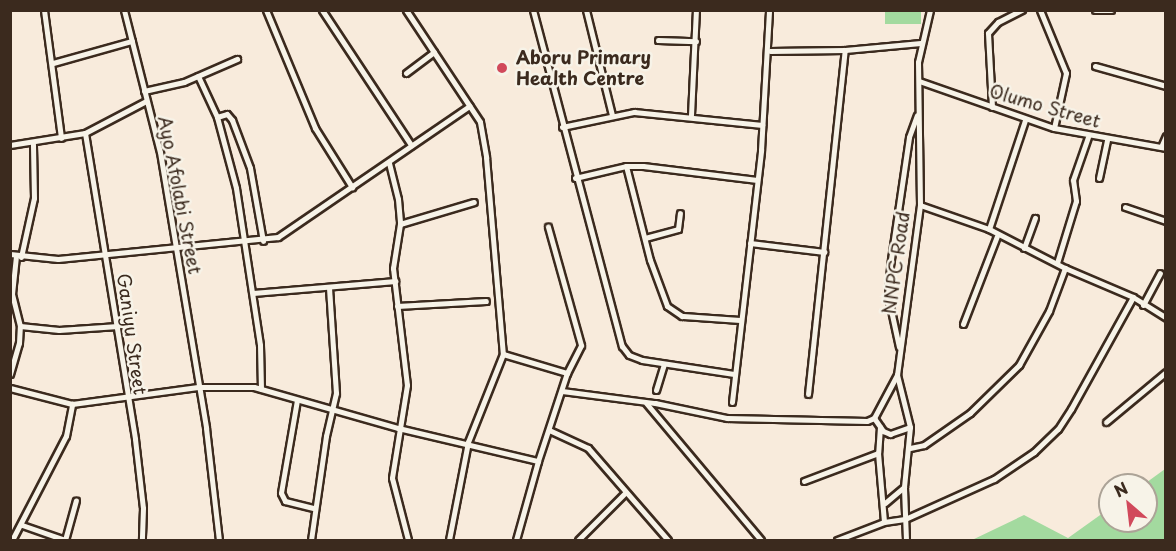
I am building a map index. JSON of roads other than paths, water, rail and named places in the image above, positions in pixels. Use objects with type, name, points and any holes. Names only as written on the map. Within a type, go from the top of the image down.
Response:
[{"type":"street","points":[[44,10],[53,63],[61,138]]},
{"type":"street","name":"Ayo Afolabi Street","points":[[124,10],[160,152],[198,387],[219,540]]},
{"type":"street","points":[[266,10],[311,119],[352,187]]},
{"type":"street","points":[[322,10],[411,145]]},
{"type":"street","points":[[406,10],[469,106],[476,112],[485,139],[503,354],[468,442],[449,540]]},
{"type":"street","points":[[533,10],[575,178],[622,346],[629,355],[664,364],[734,374]]},
{"type":"street","points":[[586,10],[612,115]]},
{"type":"street","points":[[691,115],[696,10]]},
{"type":"street","points":[[732,402],[770,51],[769,10]]},
{"type":"street","name":"NNPC Road","points":[[906,540],[904,487],[910,448],[910,427],[897,375],[905,298],[920,205],[919,81],[921,43],[930,10]]},
{"type":"street","points":[[992,107],[988,33],[998,22],[1022,10]]},
{"type":"street","points":[[1040,10],[1066,73],[1054,128]]},
{"type":"street","points":[[1095,10],[1111,10]]},
{"type":"street","points":[[658,40],[696,41]]},
{"type":"street","points":[[53,63],[132,41]]},
{"type":"street","points":[[770,51],[845,50],[921,43]]},
{"type":"street","points":[[808,394],[845,50]]},
{"type":"street","points":[[406,73],[434,52]]},
{"type":"street","points":[[144,92],[198,76],[237,59]]},
{"type":"street","points":[[1095,66],[1166,86]]},
{"type":"street","points":[[198,76],[217,117],[236,188],[261,356],[261,389]]},
{"type":"street","name":"Olumo Street","points":[[919,81],[1025,120],[1054,128],[1088,137],[1163,148]]},
{"type":"street","points":[[10,145],[33,144],[85,133],[146,101]]},
{"type":"street","points":[[16,256],[105,255],[176,250],[245,243],[285,233],[469,106]]},
{"type":"street","points":[[899,349],[891,304],[890,266],[909,137],[919,111]]},
{"type":"street","points":[[217,117],[227,114],[232,120],[250,168],[263,240]]},
{"type":"street","points":[[562,127],[612,115],[691,115],[762,125]]},
{"type":"street","points":[[989,229],[1025,120]]},
{"type":"street","name":"Ganiyu Street","points":[[85,133],[118,326],[126,398],[140,479],[142,540]]},
{"type":"street","points":[[1163,148],[1166,136]]},
{"type":"street","points":[[1057,263],[1076,201],[1073,180],[1088,137]]},
{"type":"street","points":[[1099,178],[1107,140]]},
{"type":"street","points":[[10,374],[20,326],[12,294],[16,256],[34,198],[33,144]]},
{"type":"street","points":[[389,163],[399,224],[393,260],[407,386],[398,428],[393,492],[408,540]]},
{"type":"street","points":[[575,178],[626,166],[757,180]]},
{"type":"street","points":[[626,166],[645,238],[667,306],[682,316],[741,320]]},
{"type":"street","points":[[399,224],[474,202]]},
{"type":"street","points":[[920,205],[989,229],[997,236],[1133,297],[1166,318]]},
{"type":"street","points":[[1125,207],[1166,221]]},
{"type":"street","points":[[645,238],[678,229],[680,213]]},
{"type":"street","points":[[1024,248],[1035,218]]},
{"type":"street","points":[[516,540],[537,460],[567,373],[581,345],[548,227]]},
{"type":"street","points":[[963,324],[997,236]]},
{"type":"street","points":[[750,243],[824,252]]},
{"type":"street","points":[[910,448],[924,445],[970,413],[1019,365],[1049,311],[1065,268]]},
{"type":"street","points":[[1143,305],[1160,273]]},
{"type":"street","points":[[253,293],[395,281]]},
{"type":"street","points":[[311,540],[314,508],[336,377],[329,287]]},
{"type":"street","points":[[837,540],[884,522],[905,519],[994,479],[1046,441],[1071,409],[1133,297]]},
{"type":"street","points":[[891,304],[905,298]]},
{"type":"street","points":[[397,306],[486,301]]},
{"type":"street","points":[[20,326],[59,330],[118,326]]},
{"type":"street","points":[[503,354],[567,373]]},
{"type":"street","points":[[656,390],[664,364]]},
{"type":"street","points":[[1106,422],[1166,372]]},
{"type":"street","points":[[874,418],[897,375]]},
{"type":"street","points":[[10,388],[72,404],[198,387],[261,389],[398,428],[468,442],[537,460]]},
{"type":"street","points":[[562,391],[646,402],[727,418],[812,422],[874,418]]},
{"type":"street","points":[[297,400],[280,493],[285,501],[314,508]]},
{"type":"street","points":[[646,402],[761,540]]},
{"type":"street","points":[[12,540],[22,525],[66,436],[72,404]]},
{"type":"street","points":[[874,418],[880,427],[890,434],[910,427]]},
{"type":"street","points":[[880,427],[878,453],[885,503],[884,522]]},
{"type":"street","points":[[549,430],[588,448],[668,540]]},
{"type":"street","points":[[804,481],[878,453]]},
{"type":"street","points":[[885,503],[904,487]]},
{"type":"street","points":[[578,540],[625,493]]},
{"type":"street","points":[[22,525],[65,540],[76,500]]},
{"type":"place","name":"Aboru Primary Health Centre","points":[[502,68]]}]
